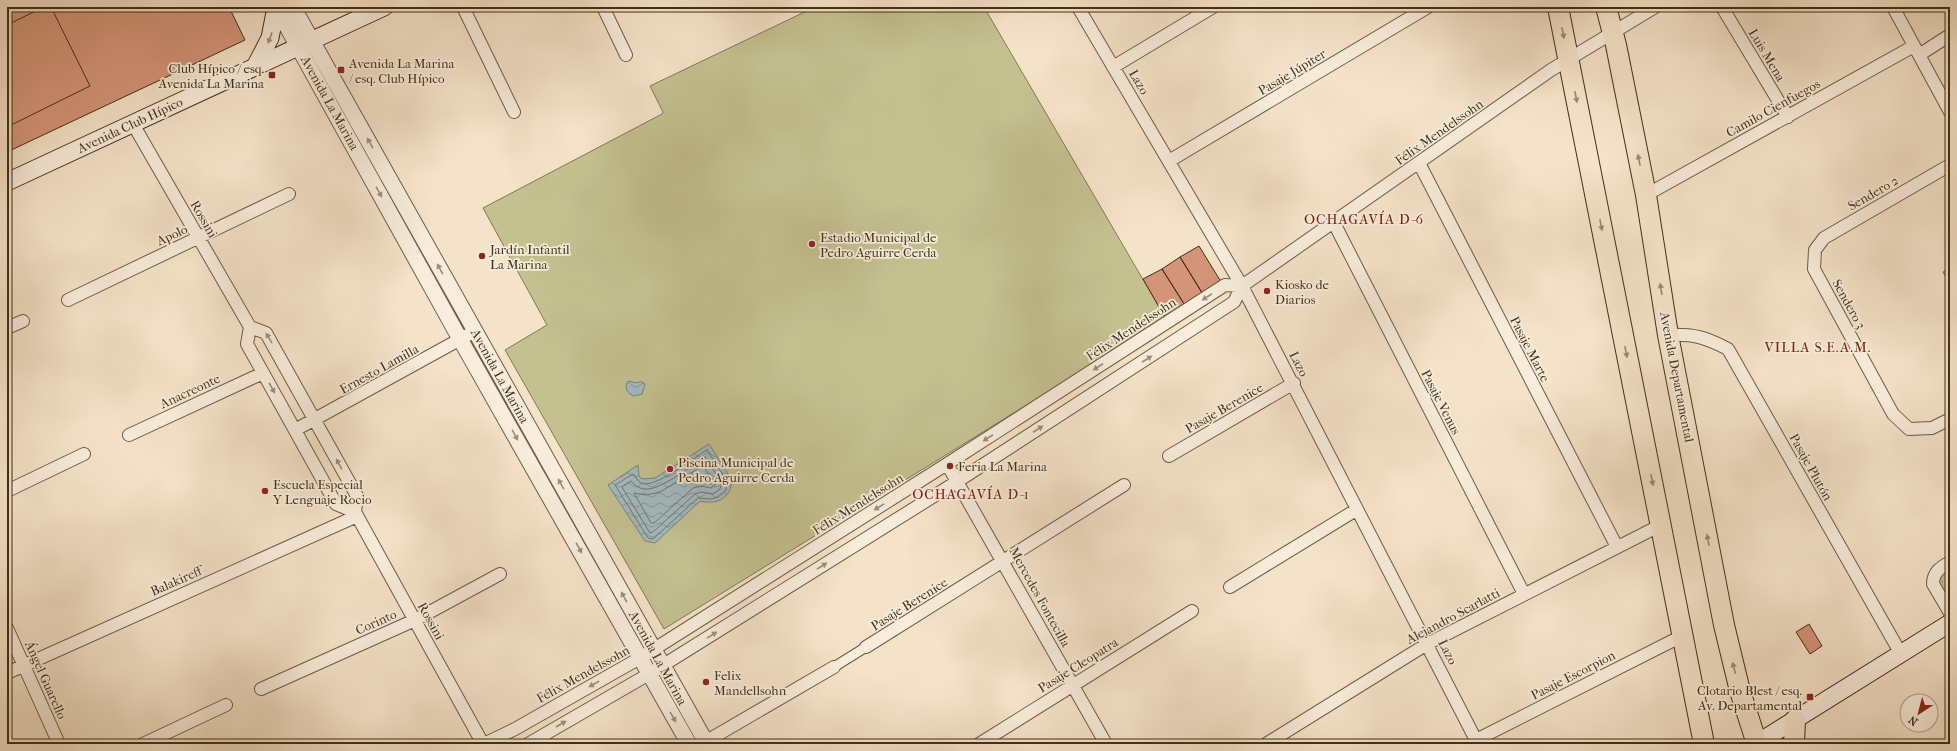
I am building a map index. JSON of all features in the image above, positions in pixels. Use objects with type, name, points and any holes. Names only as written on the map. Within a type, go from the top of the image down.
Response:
[{"type":"main road","points":[[255,66],[270,38],[276,7]]},
{"type":"main road","name":"Avenida Club Hípico","points":[[7,182],[384,7]]},
{"type":"main road","points":[[1558,7],[1704,744]]},
{"type":"main road","name":"Avenida Departamental","points":[[1606,7],[1646,195],[1668,335],[1730,650],[1740,691],[1757,744]]},
{"type":"main road","points":[[1757,744],[1950,623]]},
{"type":"main road","points":[[1794,744],[1795,720]]},
{"type":"street","name":"Avenida La Marina","points":[[276,7],[305,44],[379,159],[706,743]]},
{"type":"street","name":"Avenida La Marina","points":[[293,7],[305,44],[365,166],[460,339],[689,744]]},
{"type":"street","points":[[464,7],[514,112]]},
{"type":"street","points":[[604,7],[626,55]]},
{"type":"street","name":"Lazo","points":[[1078,7],[1242,286],[1294,384],[1356,510],[1477,742]]},
{"type":"street","points":[[1113,67],[1213,7]]},
{"type":"street","name":"Pasaje Júpiter","points":[[1169,161],[1428,7]]},
{"type":"street","name":"Félix Mendelssohn","points":[[528,744],[649,674],[958,481],[1234,302],[1242,286],[1568,59],[1655,7]]},
{"type":"street","name":"Luis Mena","points":[[1722,7],[1788,117]]},
{"type":"street","points":[[1893,7],[1950,112]]},
{"type":"street","name":"Camilo Cienfuegos","points":[[1646,195],[1788,117],[1917,50],[1950,35]]},
{"type":"street","name":"Rossini","points":[[133,124],[250,327],[266,332],[357,496],[356,514],[484,744]]},
{"type":"street","points":[[365,166],[379,159]]},
{"type":"street","name":"Pasaje Marte","points":[[1419,163],[1617,547]]},
{"type":"street","name":"Sendero 2","points":[[1815,250],[1824,238],[1950,165]]},
{"type":"street","name":"Apolo","points":[[68,300],[289,194]]},
{"type":"street","name":"Pasaje Venus","points":[[1334,223],[1524,594]]},
{"type":"street","points":[[414,254],[428,247]]},
{"type":"street","name":"Sendero 3","points":[[1815,250],[1814,269],[1893,414],[1909,429],[1932,428],[1950,419]]},
{"type":"street","name":"Félix Mendelssohn","points":[[484,744],[515,729],[640,658],[947,464],[1225,285],[1242,286]]},
{"type":"street","points":[[7,328],[22,321]]},
{"type":"street","points":[[250,327],[247,344],[336,504],[356,514]]},
{"type":"street","name":"Ernesto Lamilla","points":[[295,430],[475,331]]},
{"type":"street","name":"Pasaje Plutón","points":[[1668,335],[1708,338],[1728,349],[1900,654]]},
{"type":"street","name":"Anacreonte","points":[[129,435],[263,372]]},
{"type":"street","name":"Pasaje Berenice","points":[[1168,456],[1294,384]]},
{"type":"street","points":[[500,410],[515,402]]},
{"type":"street","points":[[525,454],[539,446]]},
{"type":"street","points":[[7,491],[84,454]]},
{"type":"street","name":"Mercedes Fontecilla","points":[[947,464],[1106,744]]},
{"type":"street","name":"Pasaje Berenice","points":[[706,743],[834,667],[1124,485]]},
{"type":"street","points":[[1230,587],[1356,510]]},
{"type":"street","name":"Balakireff","points":[[7,673],[356,514]]},
{"type":"street","name":"Alejandro Scarlatti","points":[[1266,744],[1427,644],[1660,525]]},
{"type":"street","points":[[1950,562],[1941,567],[1935,574],[1933,584],[1950,613]]},
{"type":"street","name":"Corinto","points":[[262,689],[414,620],[500,574]]},
{"type":"street","name":"Pasaje Cleopatra","points":[[979,744],[1192,611]]},
{"type":"street","name":"Ángel Guarello","points":[[7,628],[59,744]]},
{"type":"street","name":"Pasaje Escorpion","points":[[1477,742],[1682,636]]},
{"type":"street","points":[[143,744],[226,705]]},
{"type":"green space","name":"Estadio Municipal de Pedro Aguirre Cerda","points":[[815,7],[984,7],[1166,319],[664,629],[505,350],[547,325],[483,208],[662,114],[663,112],[650,86]]},
{"type":"green space","points":[[1950,268],[1950,285],[1943,272]]},
{"type":"green space","points":[[1950,567],[1950,612],[1932,580]]},
{"type":"water","points":[[628,381],[638,383],[640,381],[645,384],[642,394],[634,396],[630,394],[626,388]]},
{"type":"water","points":[[709,444],[732,480],[729,492],[722,499],[717,501],[700,501],[655,543],[645,541],[608,485],[638,465],[639,476],[642,479],[655,478]]},
{"type":"building","points":[[7,7],[229,7],[245,40],[7,152]]},
{"type":"building","points":[[44,7],[51,7],[90,86],[7,127],[7,25]]},
{"type":"building","points":[[1199,246],[1223,285],[1204,296],[1180,257]]},
{"type":"building","points":[[1180,257],[1204,296],[1186,307],[1162,269]]},
{"type":"building","points":[[1162,269],[1186,307],[1166,319],[1143,279]]},
{"type":"building","points":[[1809,624],[1822,646],[1810,654],[1796,632]]},
{"type":"place","name":"Avenida La Marina / esq. Club Hípico","points":[[341,70]]},
{"type":"place","name":"Club Hípico / esq. Avenida La Marina","points":[[272,75]]},
{"type":"place","name":"Estadio Municipal de Pedro Aguirre Cerda","points":[[812,244]]},
{"type":"place","name":"Jardín Infantil La Marina","points":[[482,256]]},
{"type":"place","name":"Kiosko de Diarios","points":[[1267,291]]},
{"type":"place","name":"Feria La Marina","points":[[950,466]]},
{"type":"place","name":"Piscina Municipal de Pedro Aguirre Cerda","points":[[670,469]]},
{"type":"place","name":"Escuela Especial Y Lenguaje Rocio","points":[[265,491]]},
{"type":"place","name":"Felix Mandellsohn","points":[[706,682]]},
{"type":"place","name":"Clotario Blest / esq. Av. Departamental","points":[[1810,697]]},
{"type":"district","name":"OCHAGAVÍA D-6","points":[[1364,219]]},
{"type":"district","name":"VILLA S.E.A.M.","points":[[1818,347]]},
{"type":"district","name":"OCHAGAVÍA D-1","points":[[971,494]]}]
